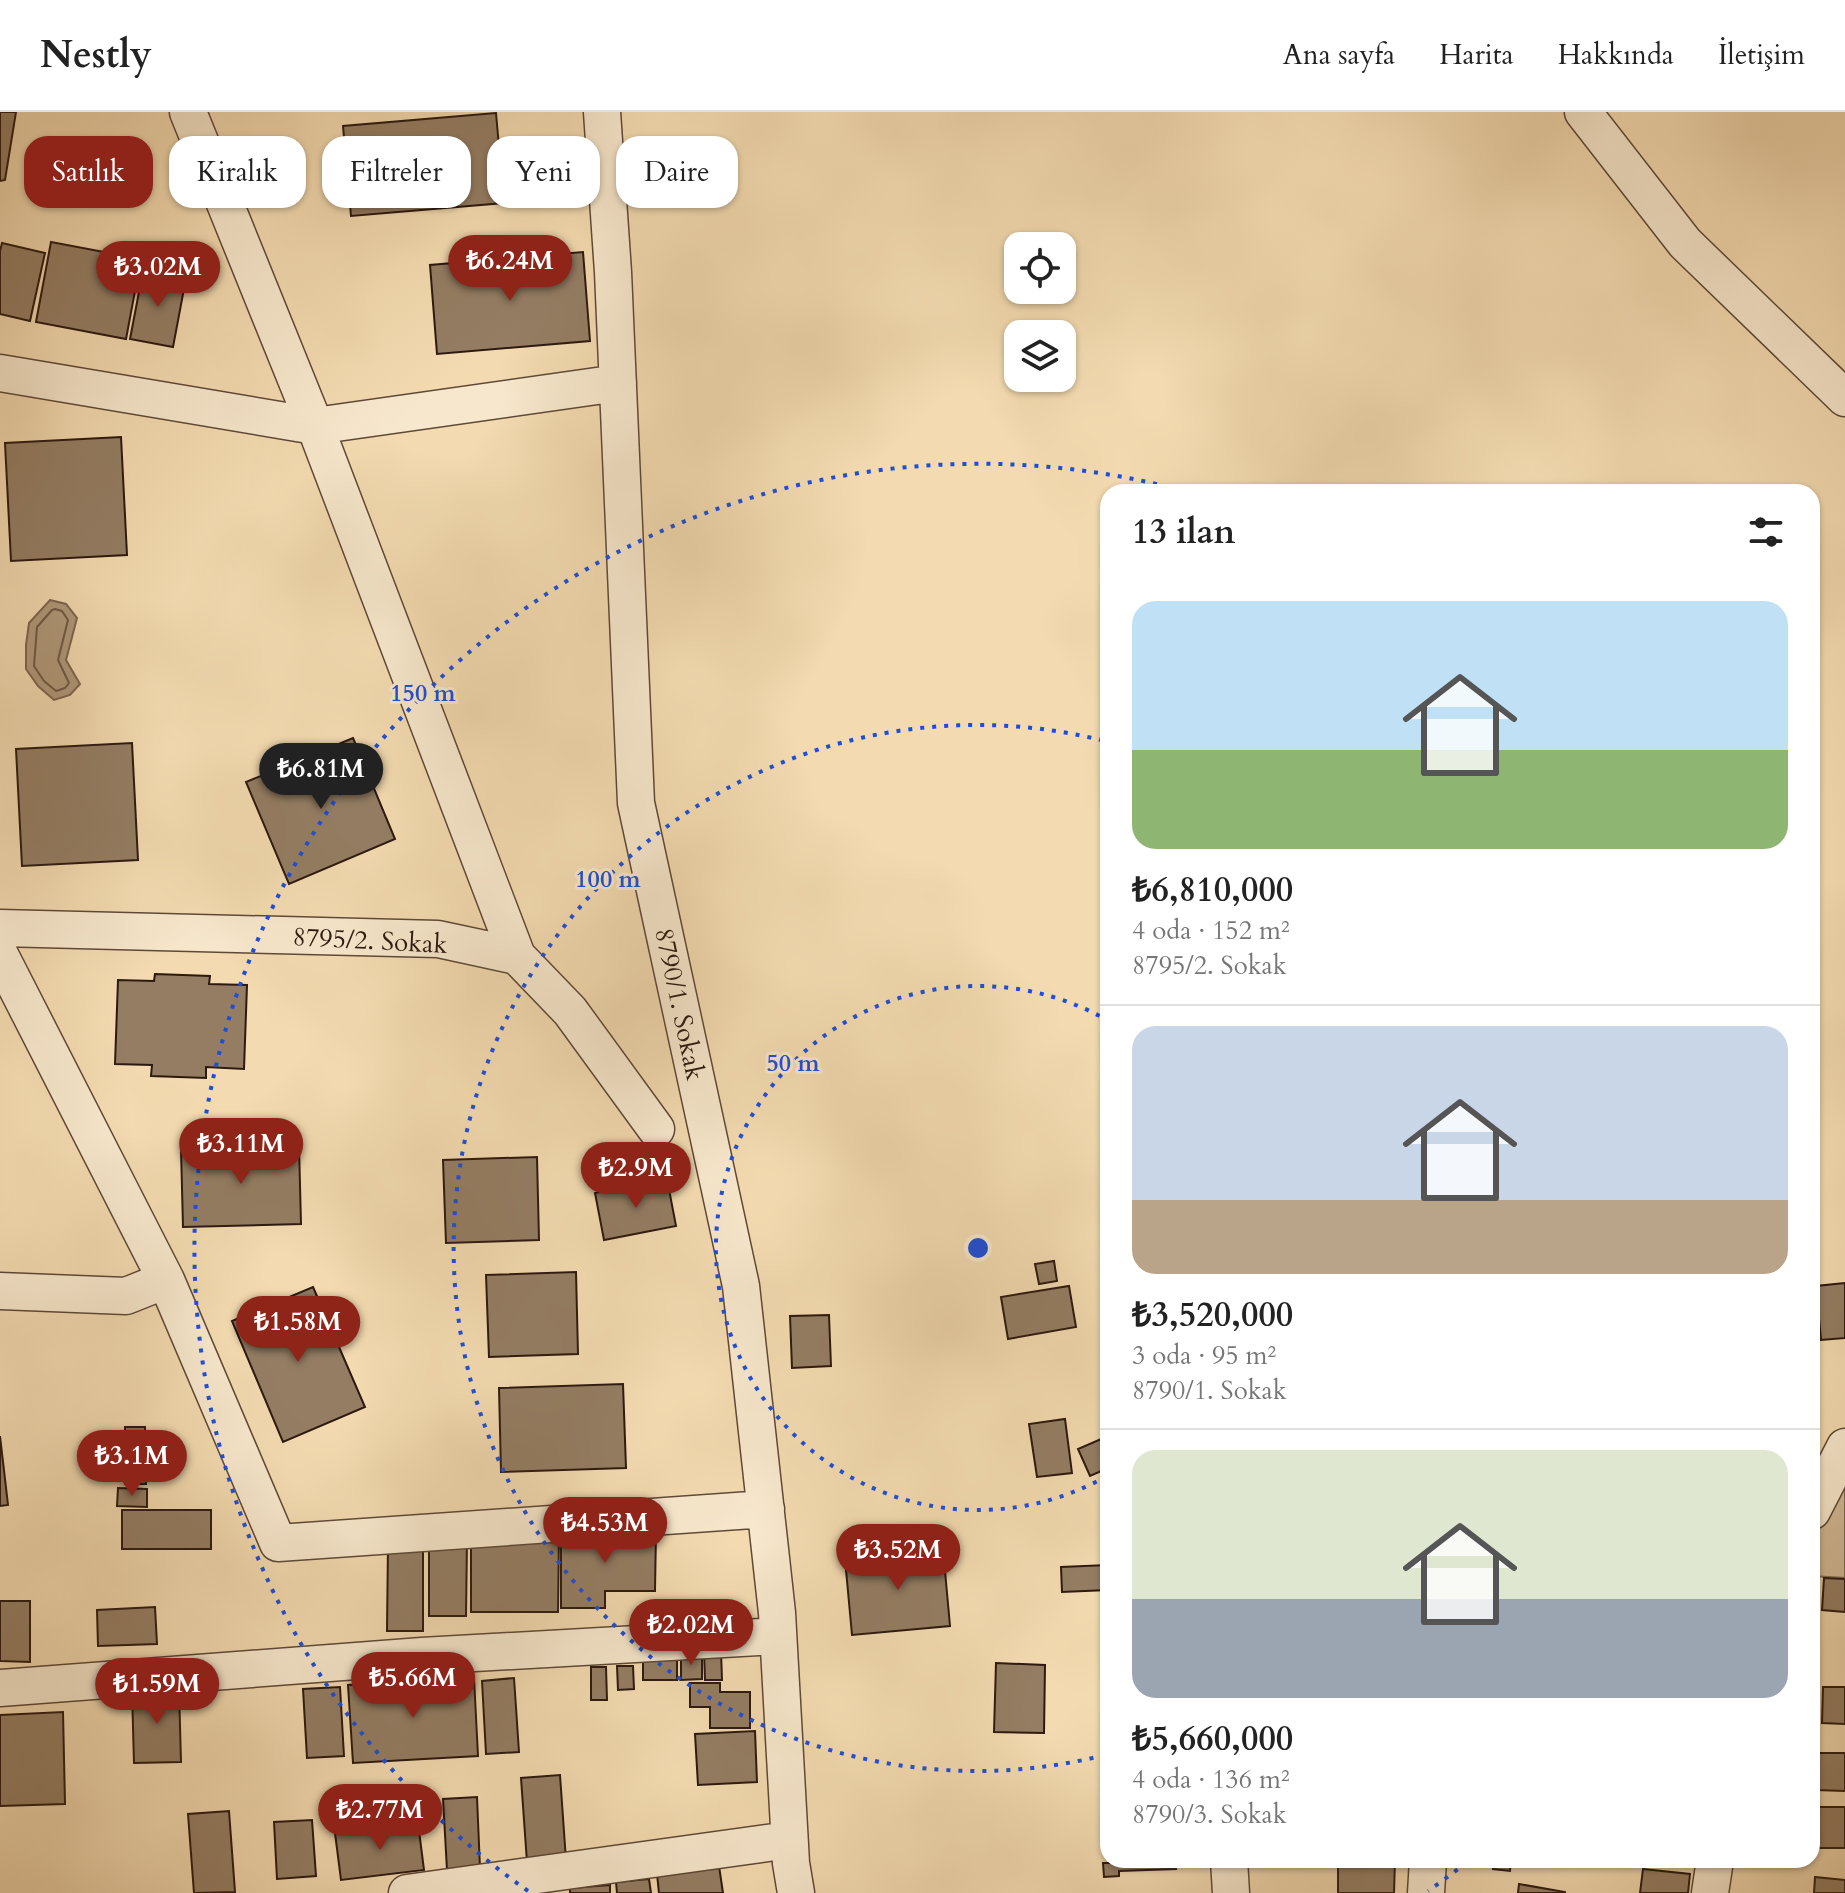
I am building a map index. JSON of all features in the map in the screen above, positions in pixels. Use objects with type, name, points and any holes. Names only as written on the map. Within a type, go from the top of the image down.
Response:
[{"type":"street","points":[[188,112],[315,426],[517,956],[570,1011],[647,1135],[707,1130]]},
{"type":"street","name":"8790/1. Sokak","points":[[602,112],[613,272],[636,803],[741,1286],[778,1636],[789,1840],[796,1893]]},
{"type":"street","points":[[1583,112],[1685,243],[1845,398]]},
{"type":"street","points":[[0,373],[315,426],[618,383]]},
{"type":"street","name":"8795/2. Sokak","points":[[0,928],[438,939],[517,956]]},
{"type":"street","points":[[0,955],[166,1280],[278,1543],[766,1509]]},
{"type":"street","points":[[0,1291],[126,1296],[166,1280]]},
{"type":"street","points":[[1820,1495],[1845,1447]]},
{"type":"street","points":[[0,1688],[422,1656],[778,1636]]},
{"type":"street","points":[[407,1893],[789,1840]]},
{"type":"street","points":[[1229,1868],[1231,1893]]},
{"type":"street","points":[[1426,1893],[1428,1868]]},
{"type":"street","points":[[1710,1893],[1714,1868]]},
{"type":"shaded area","points":[[1845,1457],[1845,1578],[1820,1576],[1820,1512]]},
{"type":"water","points":[[50,600],[66,604],[77,618],[66,660],[80,684],[70,695],[54,700],[38,686],[26,669],[29,623]]},
{"type":"building","points":[[0,112],[16,112],[5,180],[0,181]]},
{"type":"building","points":[[496,113],[498,136],[487,136],[487,204],[471,206],[471,136],[344,136],[343,126]]},
{"type":"building","points":[[350,208],[445,208],[351,216]]},
{"type":"building","points":[[51,242],[141,259],[126,339],[36,322]]},
{"type":"building","points":[[2,243],[45,253],[30,321],[0,314]]},
{"type":"building","points":[[583,252],[590,341],[437,354],[430,265]]},
{"type":"building","points":[[143,271],[186,278],[173,347],[130,339]]},
{"type":"building","points":[[121,437],[127,555],[11,561],[5,443]]},
{"type":"building","points":[[353,738],[395,839],[289,884],[246,782]]},
{"type":"building","points":[[132,743],[138,860],[22,866],[16,749]]},
{"type":"building","points":[[155,974],[210,976],[209,984],[247,985],[244,1069],[206,1067],[206,1078],[151,1076],[152,1065],[115,1064],[118,980],[154,981]]},
{"type":"building","points":[[299,1146],[301,1224],[183,1227],[181,1149]]},
{"type":"building","points":[[537,1157],[539,1240],[446,1243],[443,1160]]},
{"type":"building","points":[[667,1179],[676,1226],[604,1240],[595,1193]]},
{"type":"building","points":[[1054,1261],[1057,1281],[1039,1284],[1035,1264]]},
{"type":"building","points":[[576,1272],[578,1354],[489,1357],[486,1275]]},
{"type":"building","points":[[1845,1283],[1845,1338],[1821,1340],[1820,1286]]},
{"type":"building","points":[[1069,1286],[1076,1327],[1008,1339],[1001,1297]]},
{"type":"building","points":[[313,1287],[365,1407],[283,1442],[232,1321]]},
{"type":"building","points":[[829,1315],[831,1366],[792,1368],[790,1316]]},
{"type":"building","points":[[623,1384],[626,1468],[501,1472],[499,1388]]},
{"type":"building","points":[[1065,1419],[1072,1473],[1037,1477],[1029,1424]]},
{"type":"building","points":[[125,1427],[145,1427],[146,1484],[125,1484]]},
{"type":"building","points":[[0,1436],[8,1505],[0,1506]]},
{"type":"building","points":[[1100,1439],[1100,1472],[1090,1476],[1078,1449]]},
{"type":"building","points":[[118,1488],[147,1489],[147,1507],[117,1506]]},
{"type":"building","points":[[122,1510],[211,1510],[211,1549],[122,1549]]},
{"type":"building","points":[[561,1530],[656,1531],[655,1591],[605,1591],[605,1608],[561,1608]]},
{"type":"building","points":[[471,1535],[559,1535],[558,1612],[471,1612]]},
{"type":"building","points":[[429,1538],[467,1538],[466,1616],[429,1616]]},
{"type":"building","points":[[388,1544],[423,1544],[423,1631],[387,1631]]},
{"type":"building","points":[[943,1549],[950,1626],[852,1635],[845,1559]]},
{"type":"building","points":[[1100,1565],[1100,1590],[1062,1592],[1061,1567]]},
{"type":"building","points":[[1824,1578],[1845,1579],[1845,1612],[1822,1610]]},
{"type":"building","points":[[0,1601],[30,1601],[30,1662],[0,1661]]},
{"type":"building","points":[[155,1607],[157,1644],[98,1646],[97,1610]]},
{"type":"building","points":[[721,1651],[722,1680],[705,1680],[704,1652]]},
{"type":"building","points":[[643,1655],[677,1655],[677,1680],[643,1680]]},
{"type":"building","points":[[681,1655],[702,1655],[702,1679],[681,1680]]},
{"type":"building","points":[[996,1663],[1045,1665],[1044,1733],[994,1732]]},
{"type":"building","points":[[617,1666],[633,1666],[634,1689],[618,1690]]},
{"type":"building","points":[[591,1667],[606,1667],[607,1700],[591,1700]]},
{"type":"building","points":[[474,1678],[478,1756],[353,1763],[348,1685]]},
{"type":"building","points":[[514,1678],[519,1752],[486,1754],[482,1681]]},
{"type":"building","points":[[690,1683],[720,1683],[720,1692],[750,1692],[750,1728],[710,1728],[710,1707],[690,1707]]},
{"type":"building","points":[[340,1687],[344,1756],[307,1758],[303,1689]]},
{"type":"building","points":[[1823,1687],[1845,1687],[1845,1724],[1822,1723]]},
{"type":"building","points":[[179,1689],[181,1762],[134,1763],[132,1691]]},
{"type":"building","points":[[63,1712],[65,1804],[0,1806],[0,1715]]},
{"type":"building","points":[[755,1731],[757,1782],[698,1785],[695,1734]]},
{"type":"building","points":[[1820,1753],[1845,1753],[1845,1791],[1820,1790]]},
{"type":"building","points":[[560,1775],[566,1860],[527,1862],[521,1778]]},
{"type":"building","points":[[477,1797],[480,1868],[447,1870],[443,1799]]},
{"type":"building","points":[[1820,1807],[1845,1807],[1845,1848],[1820,1848]]},
{"type":"building","points":[[229,1811],[235,1892],[194,1893],[188,1814]]},
{"type":"building","points":[[312,1820],[316,1876],[277,1879],[274,1822]]},
{"type":"building","points":[[418,1823],[424,1870],[341,1880],[335,1833]]},
{"type":"building","points":[[719,1866],[723,1893],[659,1893],[657,1874]]},
{"type":"building","points":[[1103,1868],[1176,1868],[1119,1871],[1119,1876],[1104,1877]]},
{"type":"building","points":[[1338,1868],[1395,1868],[1394,1893],[1338,1893]]},
{"type":"building","points":[[1643,1869],[1690,1874],[1688,1893],[1640,1893]]},
{"type":"building","points":[[1815,1877],[1845,1880],[1845,1893],[1814,1893]]},
{"type":"building","points":[[649,1879],[651,1893],[617,1893],[616,1882]]},
{"type":"building","points":[[1519,1884],[1565,1892],[1565,1893],[1518,1893]]},
{"type":"building","points":[[610,1885],[610,1893],[570,1893],[570,1888]]}]
